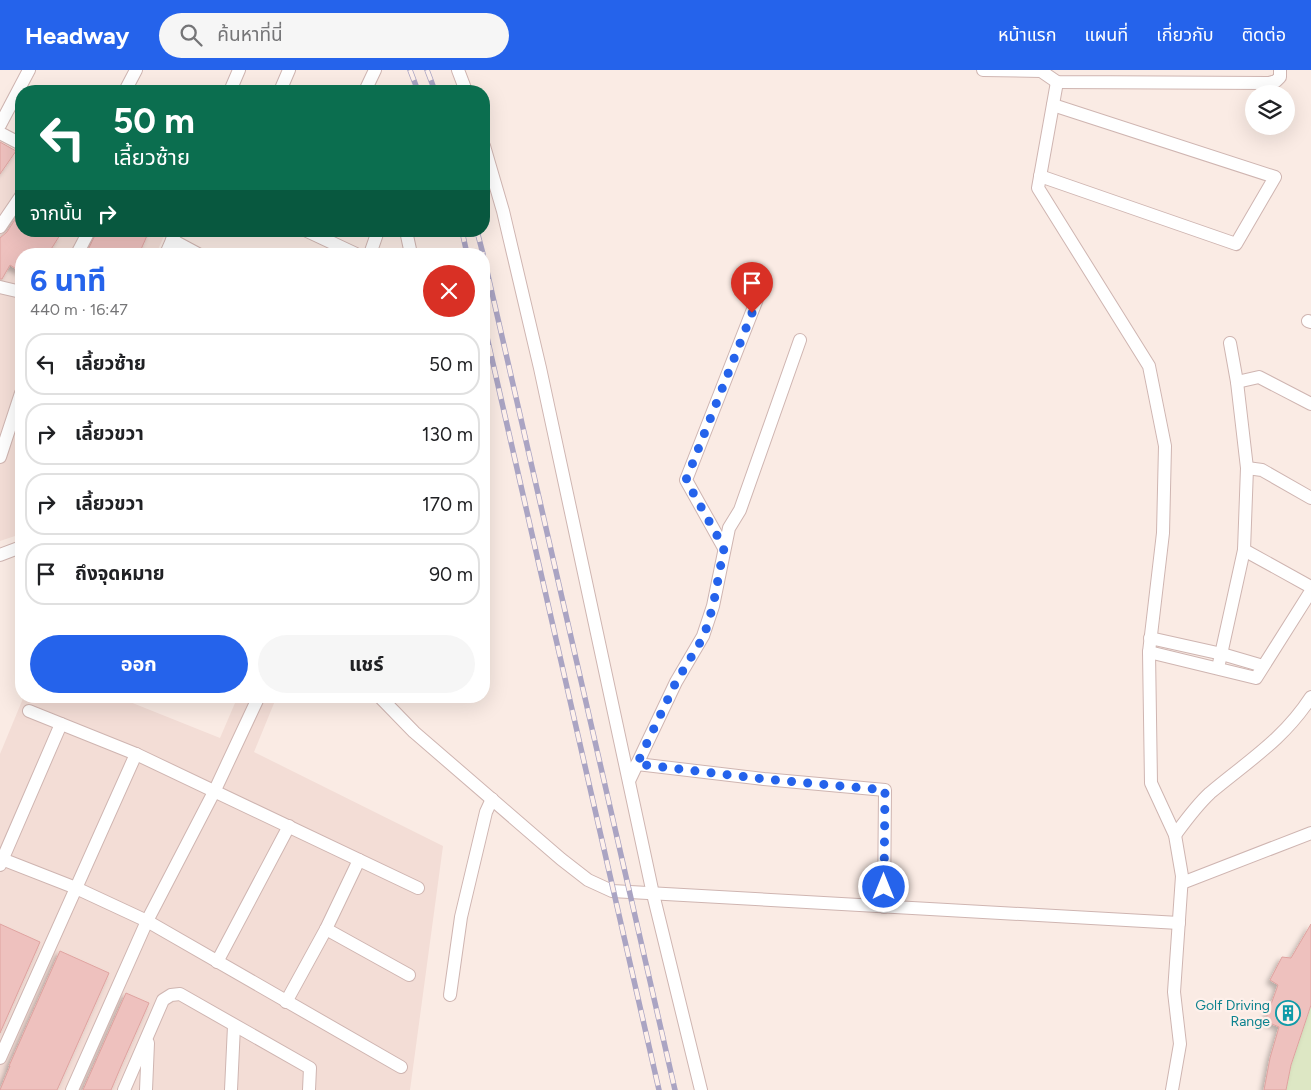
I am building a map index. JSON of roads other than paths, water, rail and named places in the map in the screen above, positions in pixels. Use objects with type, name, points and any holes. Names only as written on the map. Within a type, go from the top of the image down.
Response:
[{"type":"street","points":[[21,85],[29,70]]},
{"type":"street","points":[[128,85],[136,70]]},
{"type":"street","points":[[283,85],[290,70]]},
{"type":"street","points":[[368,85],[375,70]]},
{"type":"street","points":[[458,70],[464,85]]},
{"type":"street","points":[[983,70],[1041,71],[1057,82],[1269,83],[1276,81],[1280,77],[1280,70]]},
{"type":"street","points":[[232,85],[235,71]]},
{"type":"street","points":[[1057,82],[1038,188],[1149,366],[1166,446],[1163,533],[1149,652],[1151,783],[1175,835],[1182,876],[1174,992],[1180,1044],[1172,1090]]},
{"type":"street","points":[[0,125],[15,97]]},
{"type":"street","points":[[1040,176],[1236,244],[1275,177],[1053,105]]},
{"type":"street","points":[[0,133],[15,141]]},
{"type":"street","points":[[490,167],[503,211],[540,368],[653,894],[701,1090]]},
{"type":"street","points":[[0,227],[15,205]]},
{"type":"street","points":[[175,237],[190,248]]},
{"type":"street","points":[[320,237],[343,248]]},
{"type":"street","points":[[0,287],[15,291]]},
{"type":"street","points":[[724,548],[686,480],[759,294]]},
{"type":"street","points":[[629,781],[676,682],[704,636],[713,606],[729,528],[740,510],[800,340]]},
{"type":"street","points":[[1218,668],[1244,550],[1247,468],[1237,382],[1230,343]]},
{"type":"street","points":[[1237,382],[1259,377],[1311,404]]},
{"type":"street","points":[[0,457],[15,411]]},
{"type":"street","points":[[1247,468],[1262,470],[1311,498]]},
{"type":"street","points":[[0,555],[15,549]]},
{"type":"street","points":[[1244,550],[1311,587]]},
{"type":"street","points":[[1149,652],[1256,678],[1311,592]]},
{"type":"street","points":[[1150,638],[1222,654],[1263,666]]},
{"type":"street","points":[[1175,835],[1192,811],[1209,794],[1278,739],[1299,716],[1311,698]]},
{"type":"street","points":[[72,1090],[147,921],[215,790],[255,703]]},
{"type":"street","points":[[386,703],[414,732],[561,859],[588,880],[612,891],[1179,923]]},
{"type":"street","points":[[29,711],[136,754],[418,888]]},
{"type":"street","points":[[60,724],[1,862],[76,888],[147,921],[401,1067]]},
{"type":"street","points":[[0,1058],[136,754]]},
{"type":"street","points":[[637,764],[764,779],[885,790],[884,907]]},
{"type":"street","points":[[450,995],[461,917],[484,819],[492,799]]},
{"type":"street","points":[[217,962],[290,826]]},
{"type":"street","points":[[1182,883],[1311,833]]},
{"type":"street","points":[[286,1002],[326,929],[359,860]]},
{"type":"street","points":[[326,929],[409,976]]},
{"type":"street","points":[[124,1090],[163,1000],[170,995],[180,994],[310,1068],[309,1090]]},
{"type":"street","points":[[231,1090],[234,1026]]},
{"type":"street","points":[[146,1090],[148,1035]]},
{"type":"railway","points":[[410,70],[416,85]]},
{"type":"railway","points":[[427,70],[433,85]]},
{"type":"railway","points":[[463,237],[466,248]]},
{"type":"railway","points":[[479,237],[481,248]]},
{"type":"railway","points":[[490,284],[675,1090]]},
{"type":"railway","points":[[490,350],[659,1090]]},
{"type":"place","name":"Golf Driving Range","points":[[1288,1013]]}]
